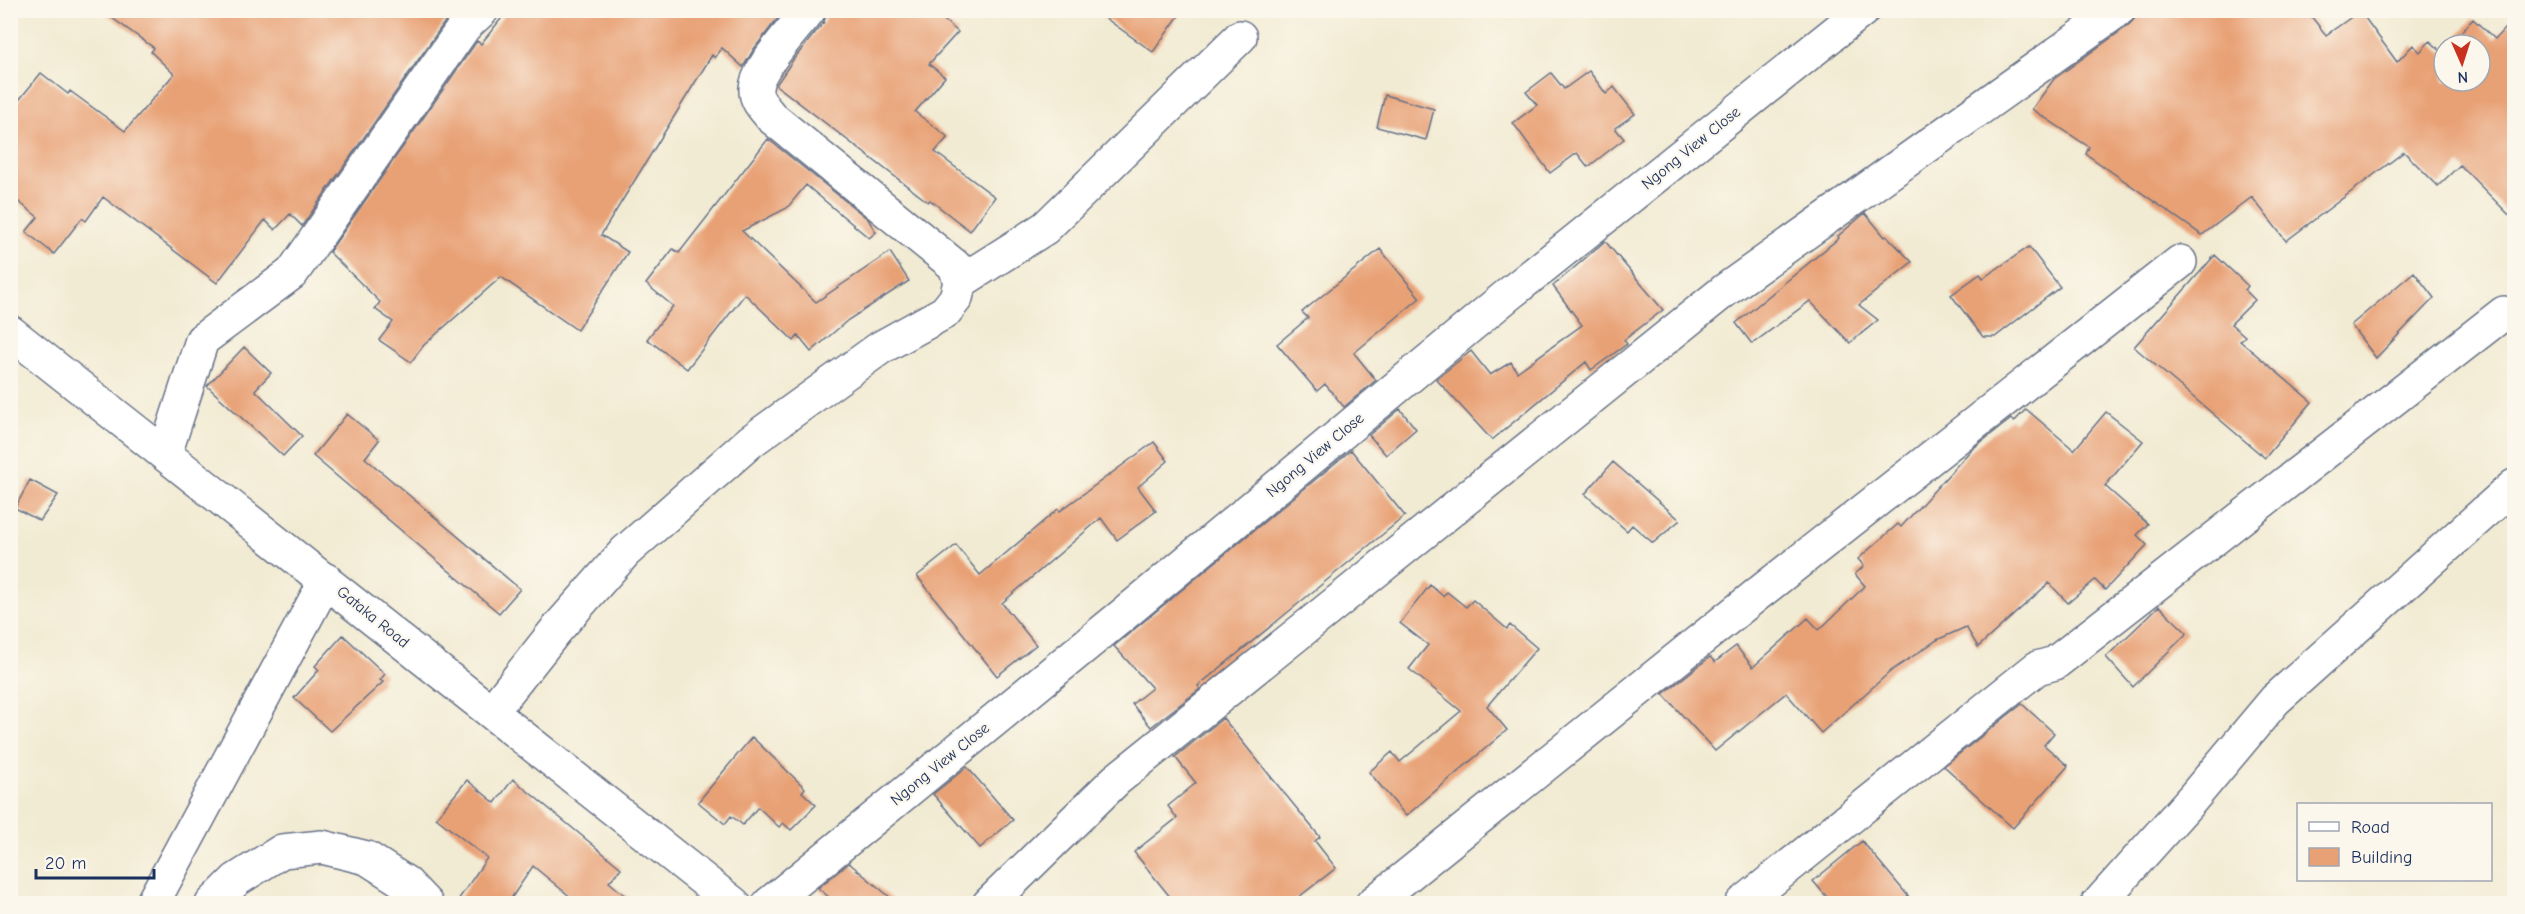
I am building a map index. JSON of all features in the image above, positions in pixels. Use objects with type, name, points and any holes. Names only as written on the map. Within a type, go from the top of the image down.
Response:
[{"type":"street","points":[[165,454],[202,340],[292,273],[464,27],[482,10]]},
{"type":"street","points":[[492,711],[557,629],[625,552],[751,441],[880,348],[945,312],[956,297],[960,282],[955,266],[771,117],[757,98],[755,87],[766,64],[809,10]]},
{"type":"street","name":"Ngong View Close","points":[[769,903],[1129,610],[1504,298],[1863,10]]},
{"type":"street","points":[[989,903],[1116,780],[1724,291],[2118,10]]},
{"type":"street","points":[[960,282],[1044,228],[1240,37]]},
{"type":"street","points":[[1372,903],[1759,592],[2180,262]]},
{"type":"street","points":[[1742,903],[2037,668],[2055,663],[2504,313]]},
{"type":"street","name":"Gataka Road","points":[[10,332],[492,711],[726,901]]},
{"type":"street","points":[[2098,903],[2192,799],[2275,700],[2514,486]]},
{"type":"street","points":[[152,903],[326,580]]},
{"type":"street","points":[[212,903],[237,880],[282,851],[322,847],[367,858],[406,883],[426,903]]},
{"type":"building","points":[[101,10],[443,10],[449,16],[302,226],[290,214],[275,230],[265,220],[217,283],[103,197],[86,221],[82,218],[54,254],[26,232],[38,217],[10,195],[10,111],[41,73],[68,94],[70,91],[125,131],[174,74],[151,52],[154,48]]},
{"type":"building","points":[[508,10],[784,10],[743,67],[722,48],[715,58],[712,55],[601,235],[628,252],[577,330],[501,277],[424,345],[411,362],[379,340],[393,322],[375,309],[380,302],[329,252],[477,41],[481,44]]},
{"type":"building","points":[[827,10],[932,10],[958,32],[929,64],[945,77],[915,112],[948,137],[935,152],[995,197],[970,231],[930,200],[928,202],[776,85],[824,22]]},
{"type":"building","points":[[1094,10],[1183,10],[1153,52]]},
{"type":"building","points":[[2136,10],[2306,10],[2326,35],[2360,11],[2397,62],[2413,45],[2420,52],[2430,41],[2432,43],[2432,93],[2492,93],[2492,36],[2495,39],[2514,18],[2514,220],[2460,165],[2438,186],[2404,152],[2286,241],[2252,197],[2202,235],[2086,154],[2089,147],[2032,109],[2054,79],[2129,25],[2135,18]]},
{"type":"building","points":[[2473,19],[2488,33],[2460,33]]},
{"type":"building","points":[[1589,71],[1606,94],[1614,87],[1635,114],[1615,128],[1624,139],[1588,167],[1577,153],[1550,173],[1513,123],[1537,105],[1526,92],[1551,73],[1564,89]]},
{"type":"building","points":[[1385,95],[1434,109],[1426,140],[1377,127]]},
{"type":"building","points":[[768,139],[868,219],[876,232],[869,238],[806,185],[787,208],[742,231],[816,302],[890,252],[909,281],[848,320],[811,352],[798,336],[794,341],[745,294],[687,369],[647,339],[673,306],[646,284],[673,249],[679,253]]},
{"type":"building","points":[[1865,213],[1885,237],[1887,236],[1912,262],[1859,305],[1878,320],[1850,343],[1810,301],[1752,344],[1736,323],[1839,238],[1838,236]]},
{"type":"building","points":[[1605,241],[1663,310],[1624,340],[1627,344],[1591,370],[1586,362],[1492,440],[1436,379],[1471,351],[1490,375],[1511,362],[1517,372],[1582,325],[1553,286]]},
{"type":"building","points":[[2029,247],[2060,287],[1995,337],[1983,337],[1951,295],[1980,274],[1983,278]]},
{"type":"building","points":[[1380,249],[1420,298],[1354,353],[1376,380],[1344,407],[1325,384],[1317,391],[1277,344],[1308,318],[1302,312]]},
{"type":"building","points":[[2215,255],[2248,286],[2245,290],[2255,300],[2231,324],[2245,336],[2240,341],[2312,402],[2265,458],[2134,347]]},
{"type":"building","points":[[2414,272],[2434,298],[2376,358],[2351,325]]},
{"type":"building","points":[[244,347],[271,373],[255,390],[302,436],[283,456],[207,386]]},
{"type":"building","points":[[1400,409],[1416,429],[1386,455],[1369,435]]},
{"type":"building","points":[[2026,409],[2074,450],[2106,412],[2143,441],[2105,486],[2148,524],[2137,535],[2147,545],[2105,590],[2095,580],[2068,603],[2049,583],[1978,647],[1966,627],[1937,640],[1891,671],[1821,733],[1786,693],[1715,751],[1663,694],[1710,657],[1715,662],[1736,646],[1753,667],[1808,618],[1819,630],[1865,586],[1855,574],[1864,566],[1858,559],[1898,524],[1901,527],[1971,450],[2011,419],[2014,422]]},
{"type":"building","points":[[347,414],[379,440],[365,458],[520,589],[499,613],[313,456]]},
{"type":"building","points":[[1154,442],[1168,461],[1138,487],[1156,511],[1117,540],[1101,518],[1002,603],[1036,645],[997,676],[917,576],[956,545],[980,575],[1058,509],[1060,511]]},
{"type":"building","points":[[1351,450],[1405,516],[1198,686],[1200,689],[1151,727],[1132,704],[1152,688],[1114,646]]},
{"type":"building","points":[[1613,462],[1680,520],[1653,543],[1632,525],[1627,531],[1585,494]]},
{"type":"building","points":[[30,480],[58,495],[40,521],[15,508]]},
{"type":"building","points":[[1430,585],[1443,596],[1447,592],[1466,607],[1473,600],[1507,629],[1510,625],[1537,648],[1487,706],[1507,730],[1406,816],[1369,772],[1392,752],[1400,762],[1461,711],[1409,669],[1428,645],[1400,623]]},
{"type":"building","points":[[2159,606],[2187,633],[2133,687],[2106,657]]},
{"type":"building","points":[[343,635],[385,674],[380,680],[383,682],[330,731],[294,698],[319,670],[315,666]]},
{"type":"building","points":[[2022,704],[2054,733],[2044,745],[2068,766],[2013,828],[1944,766]]},
{"type":"building","points":[[1223,718],[1320,837],[1315,841],[1336,868],[1291,903],[1175,903],[1134,852],[1177,818],[1168,806],[1196,783],[1175,757]]},
{"type":"building","points":[[752,737],[805,788],[802,792],[816,805],[791,830],[783,823],[779,827],[758,807],[743,825],[731,816],[725,824],[698,802]]},
{"type":"building","points":[[967,767],[1013,820],[980,848],[933,794]]},
{"type":"building","points":[[513,779],[621,868],[609,882],[634,903],[578,903],[533,866],[508,903],[456,903],[487,858],[436,818],[467,780],[495,803]]},
{"type":"building","points":[[1862,841],[1914,903],[1832,903],[1813,881]]},
{"type":"building","points":[[849,863],[897,903],[836,903],[818,888]]}]
